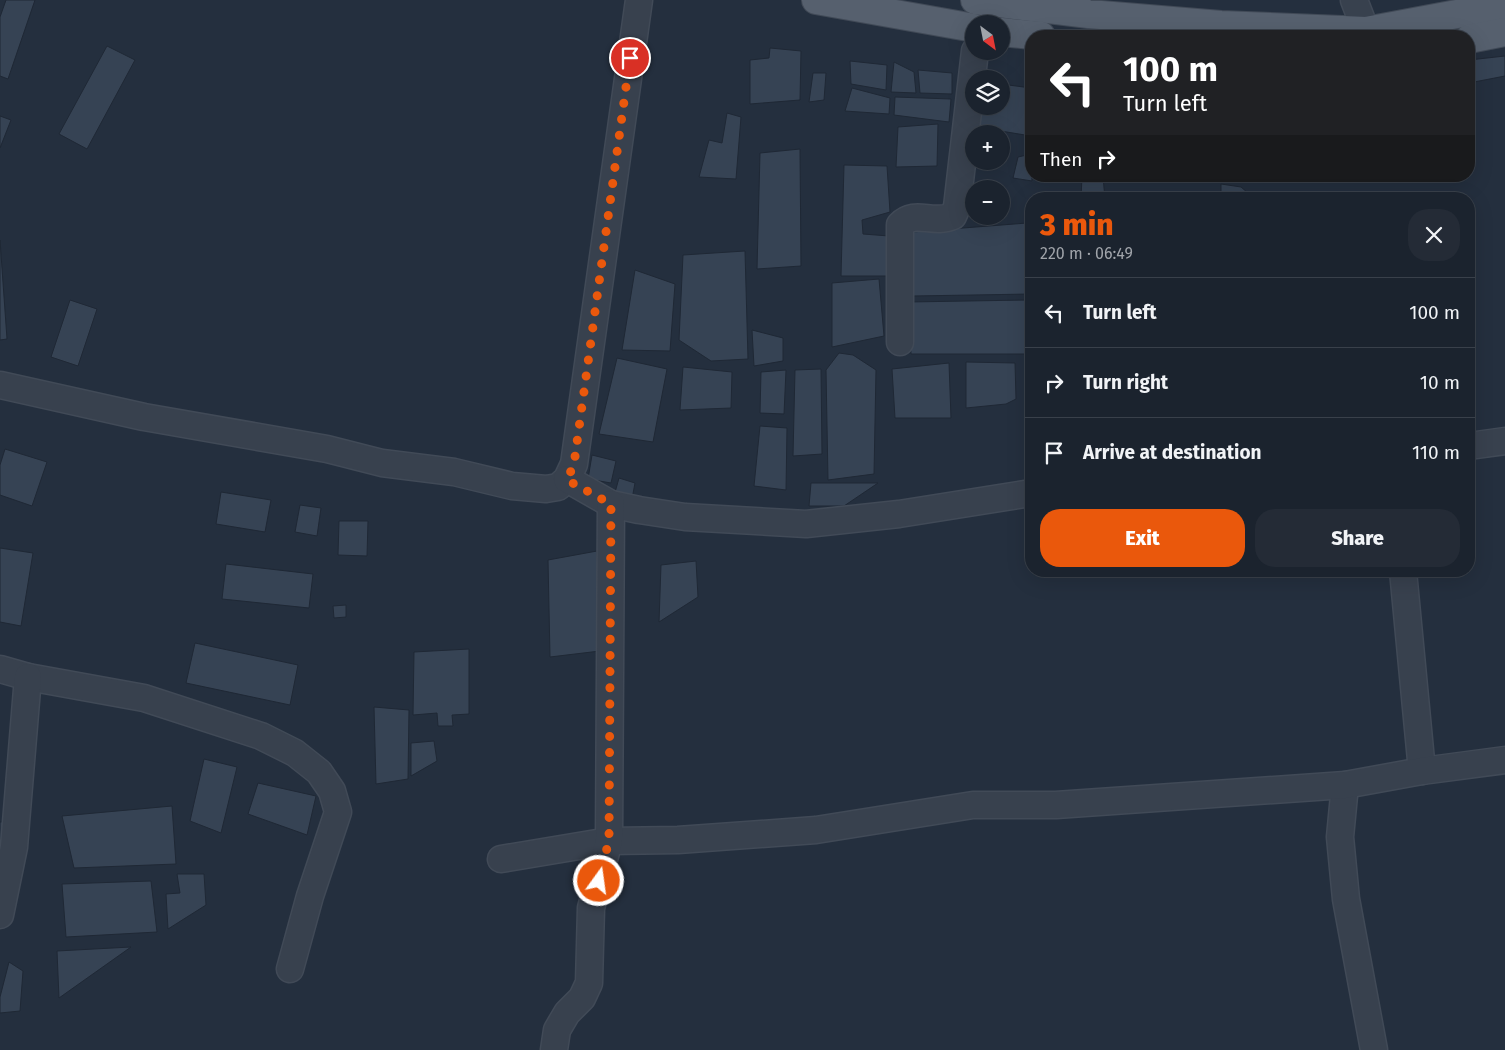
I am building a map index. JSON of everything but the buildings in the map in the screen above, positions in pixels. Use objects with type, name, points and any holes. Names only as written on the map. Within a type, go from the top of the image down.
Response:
[{"type":"main road","points":[[816,0],[965,26]]},
{"type":"main road","points":[[975,0],[1085,7],[1221,25],[1342,30]]},
{"type":"main road","points":[[1371,30],[1505,5]]},
{"type":"main road","points":[[1475,38],[1505,32]]},
{"type":"main road","points":[[1010,33],[1025,34]]},
{"type":"street","points":[[0,385],[144,417],[327,449],[382,463],[454,472],[512,486],[546,489],[558,487],[567,480],[574,464],[639,0]]},
{"type":"street","points":[[1354,0],[1366,30]]},
{"type":"street","points":[[900,342],[900,224],[906,219],[915,217],[943,220],[953,216],[956,207],[974,60]]},
{"type":"street","points":[[1475,445],[1505,441]]},
{"type":"street","points":[[567,480],[611,504],[685,517],[806,524],[899,514],[1025,494]]},
{"type":"street","points":[[554,1050],[557,1030],[567,1014],[582,998],[589,983],[591,908],[609,840],[611,504]]},
{"type":"street","points":[[1404,577],[1422,771]]},
{"type":"street","points":[[0,669],[28,677],[144,698],[261,736],[295,753],[319,772],[332,791],[338,812],[310,896],[290,969]]},
{"type":"street","points":[[0,914],[14,847],[28,677]]},
{"type":"street","points":[[501,859],[609,840],[678,840],[816,830],[973,805],[1075,804],[1216,792],[1345,785],[1422,771],[1505,760]]},
{"type":"street","points":[[1345,785],[1340,837],[1346,899],[1374,1050]]},
{"type":"route","points":[[599,881],[609,840],[612,595],[611,504],[567,480],[574,464],[630,58]]}]
